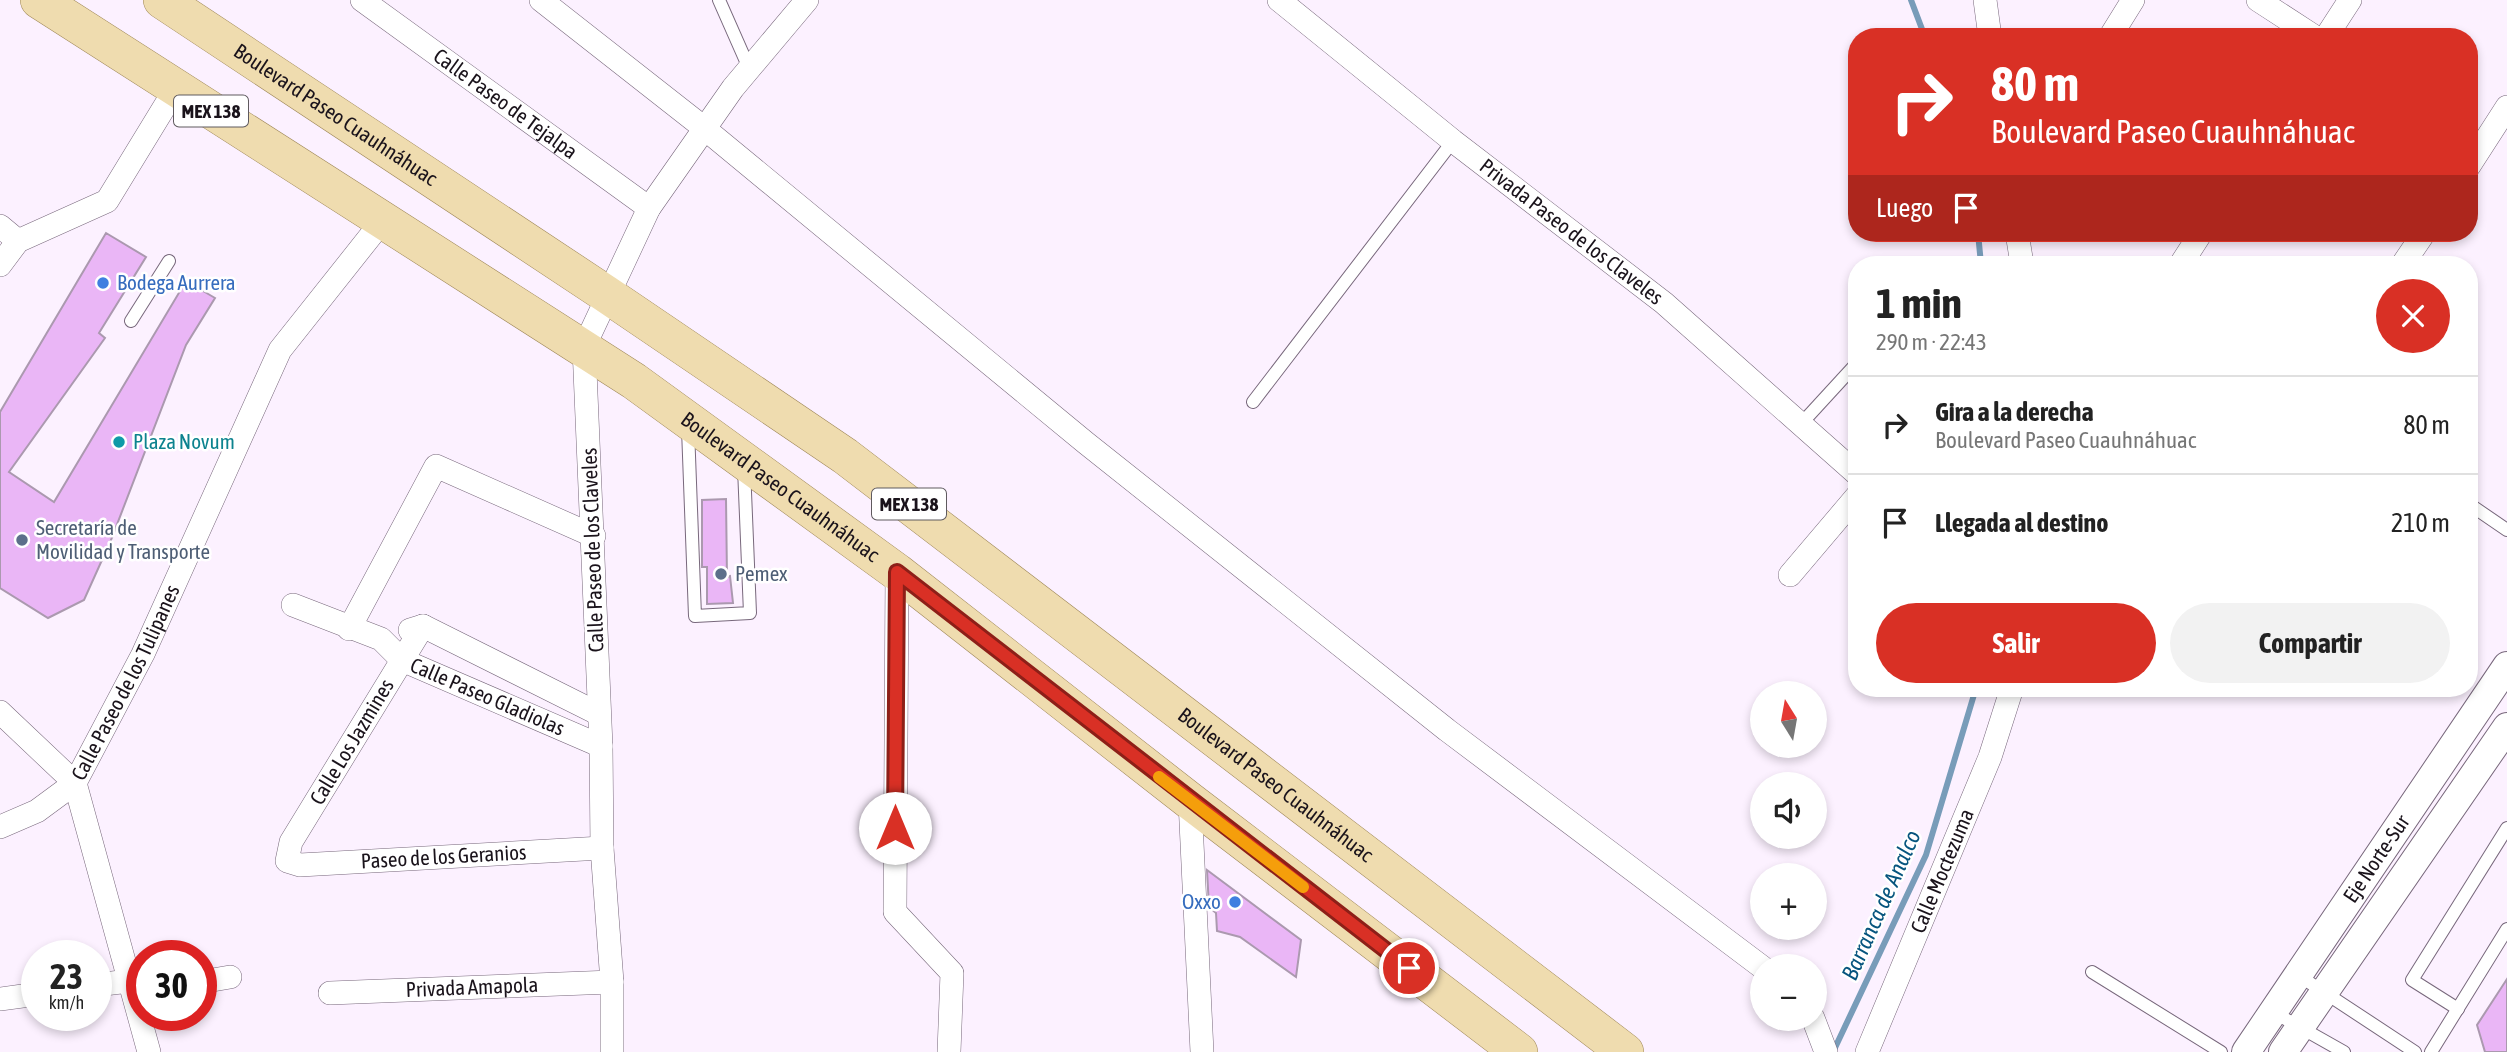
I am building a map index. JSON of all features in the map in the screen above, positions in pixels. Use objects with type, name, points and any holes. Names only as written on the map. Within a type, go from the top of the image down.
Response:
[{"type":"main road","name":"Boulevard Paseo Cuauhnáhuac","points":[[39,0],[634,381],[897,572],[1190,802],[1519,1052]]},
{"type":"main road","name":"Boulevard Paseo Cuauhnáhuac","points":[[162,0],[845,456],[1625,1052]]},
{"type":"main road","points":[[634,381],[655,357],[669,355],[715,368]]},
{"type":"street","name":"Calle Paseo de Tejalpa","points":[[362,0],[649,208]]},
{"type":"street","points":[[541,0],[705,129],[1086,443],[1447,730],[1750,958]]},
{"type":"street","points":[[749,68],[807,0]]},
{"type":"street","name":"Privada Paseo de los Claveles","points":[[1279,0],[1453,141],[1664,303],[1848,466]]},
{"type":"street","points":[[1985,0],[1989,28]]},
{"type":"street","points":[[2116,28],[2133,0]]},
{"type":"street","points":[[2258,0],[2301,28]]},
{"type":"street","points":[[2332,28],[2350,0]]},
{"type":"street","name":"Calle Paseo de los Claveles","points":[[612,1052],[612,982],[602,848],[594,536],[584,347],[606,294],[649,208],[749,68]]},
{"type":"street","points":[[0,265],[18,241],[107,201],[176,88]]},
{"type":"street","points":[[2478,139],[2507,107]]},
{"type":"street","name":"Calle Paseo de los Tulipanes","points":[[0,827],[37,811],[75,783],[143,654],[280,350],[384,219]]},
{"type":"street","points":[[0,226],[18,241]]},
{"type":"street","points":[[349,629],[436,466],[594,536]]},
{"type":"street","points":[[1790,575],[1848,507]]},
{"type":"street","points":[[897,572],[895,912],[952,973],[949,1052]]},
{"type":"street","name":"Calle Paseo Gladiolas","points":[[293,605],[349,629],[381,639],[402,660],[601,746]]},
{"type":"street","name":"Calle Paseo Gladiolas","points":[[381,639],[424,626],[599,714]]},
{"type":"street","name":"Calle Los Jazmines","points":[[287,861],[291,842],[424,626]]},
{"type":"street","name":"Eje Norte-Sur","points":[[2246,1052],[2507,666]]},
{"type":"street","name":"Calle Moctezuma","points":[[1867,1052],[1990,757],[2009,697]]},
{"type":"street","points":[[0,712],[75,783],[126,961]]},
{"type":"street","name":"Eje Norte-Sur","points":[[2283,1052],[2507,727]]},
{"type":"street","points":[[1190,802],[1202,1052]]},
{"type":"street","name":"Paseo de los Geranios","points":[[287,861],[300,865],[602,848]]},
{"type":"street","points":[[217,979],[230,977]]},
{"type":"street","name":"Privada Amapola","points":[[330,993],[612,982]]},
{"type":"street","points":[[0,999],[21,996]]},
{"type":"street","points":[[144,1031],[149,1052]]},
{"type":"street","points":[[1817,1031],[1826,1052]]},
{"type":"lane","points":[[719,0],[749,68]]},
{"type":"lane","points":[[1253,402],[1453,141]]},
{"type":"lane","points":[[131,321],[169,261]]},
{"type":"lane","points":[[1801,424],[1848,373]]},
{"type":"lane","points":[[688,421],[695,616],[750,613],[743,461]]},
{"type":"lane","points":[[2478,510],[2507,530]]},
{"type":"lane","points":[[2458,1009],[2412,980],[2507,828]]},
{"type":"lane","points":[[2431,1052],[2507,929]]},
{"type":"lane","points":[[2092,972],[2221,1052]]},
{"type":"lane","points":[[2298,975],[2415,1052]]},
{"type":"lane","points":[[2273,1012],[2344,1052]]},
{"type":"building","name":"Plaza Novum","points":[[106,233],[146,257],[99,333],[105,338],[9,472],[54,502],[186,281],[215,298],[186,345],[111,540],[84,600],[48,618],[0,588],[0,412]]},
{"type":"building","points":[[726,499],[727,577],[730,576],[733,603],[707,604],[707,567],[702,567],[702,500]]},
{"type":"building","points":[[1207,870],[1301,940],[1296,977],[1240,937],[1217,931],[1216,913],[1209,907]]},
{"type":"building","points":[[2507,979],[2507,1052],[2485,1052],[2477,1025]]},
{"type":"waterway","name":"Barranca de Analco","points":[[1911,0],[1922,28]]},
{"type":"waterway","name":"Barranca de Analco","points":[[1979,242],[1980,256]]},
{"type":"waterway","name":"Barranca de Analco","points":[[1833,1052],[1926,855],[1973,697]]},
{"type":"slow traffic","points":[[1159,777],[1303,887]]},
{"type":"place","name":"Bodega Aurrera","points":[[103,283]]},
{"type":"place","name":"Plaza Novum","points":[[119,442]]},
{"type":"place","name":"Secretaría de Movilidad y Transporte","points":[[22,540]]},
{"type":"place","name":"Pemex","points":[[721,574]]},
{"type":"place","name":"Oxxo","points":[[1235,902]]},
{"type":"route","points":[[895,828],[897,572],[1190,802],[1409,968]]}]
